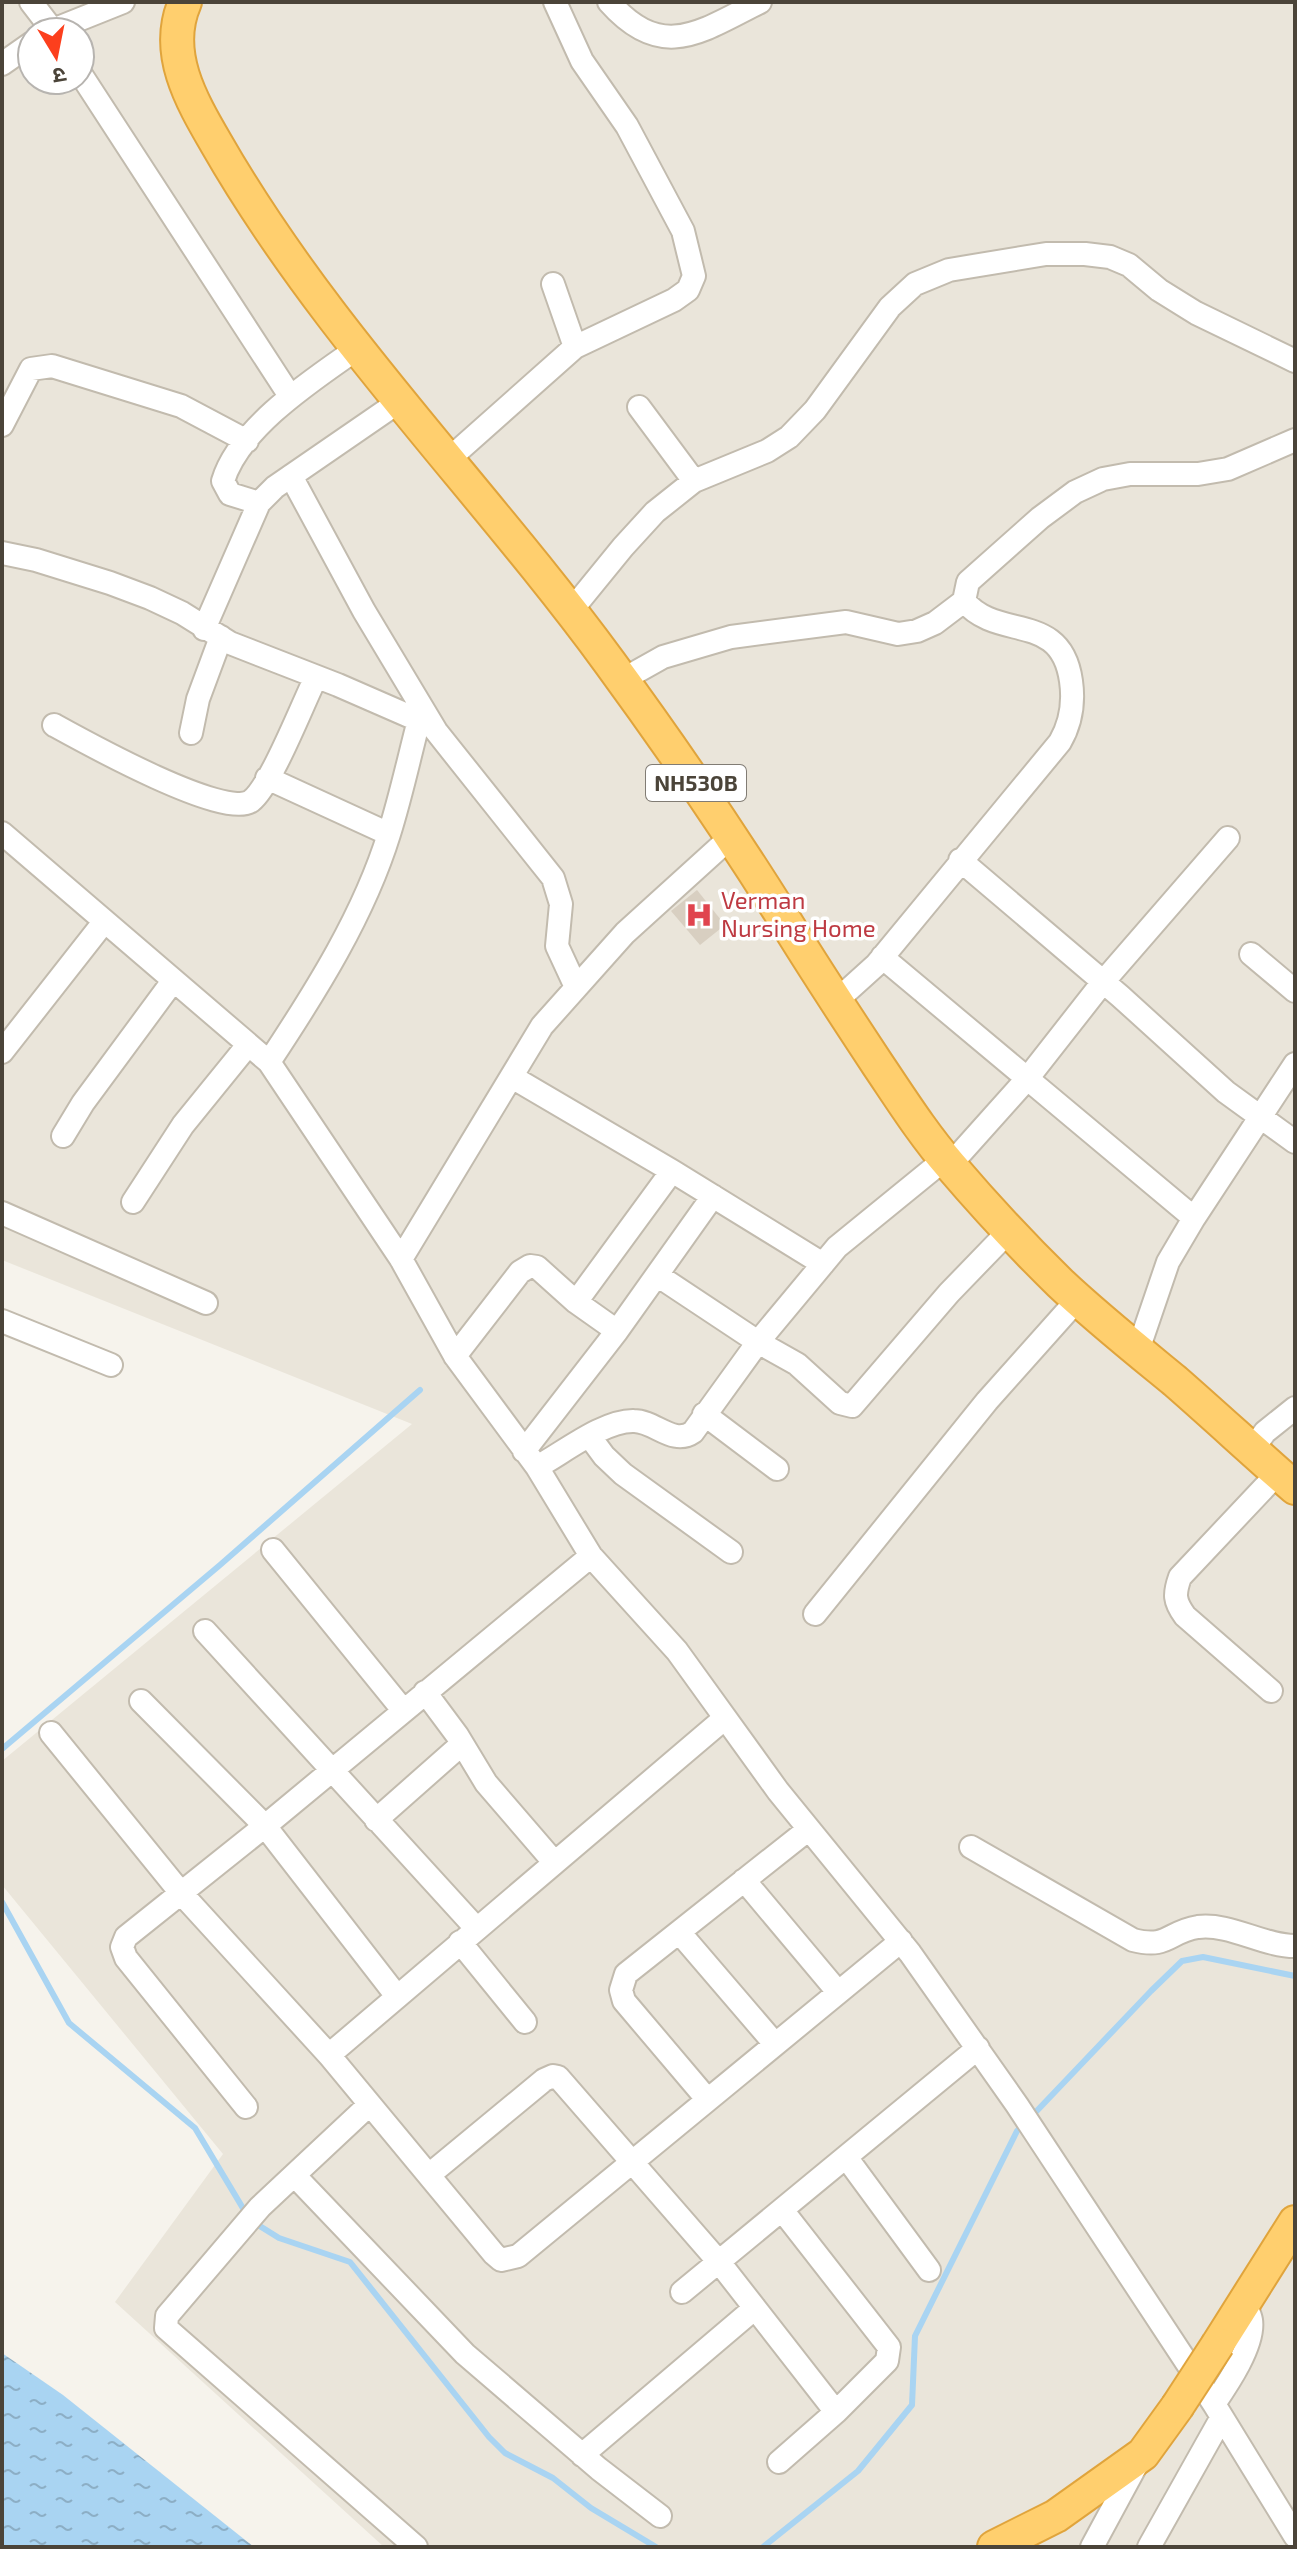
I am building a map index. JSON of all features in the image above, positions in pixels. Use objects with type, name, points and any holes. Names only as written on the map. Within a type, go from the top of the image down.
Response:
[{"type":"highway","name":"NH530B","points":[[185,2],[177,20],[175,41],[188,91],[216,144],[252,200],[358,348],[622,680],[732,836],[835,1002],[947,1162],[1008,1232],[1078,1299],[1286,1481]]},
{"type":"highway","points":[[994,2547],[1056,2516],[1143,2454],[1177,2407],[1295,2222]]},
{"type":"street","points":[[88,16],[123,2]]},
{"type":"street","points":[[449,459],[575,347],[674,300],[688,290],[694,276],[683,231],[627,126],[582,61],[555,2]]},
{"type":"street","points":[[609,2],[624,19],[649,35],[675,38],[704,30],[760,2]]},
{"type":"street","points":[[95,96],[290,396]]},
{"type":"street","points":[[570,612],[655,512],[694,481],[767,451],[789,437],[815,410],[890,307],[915,284],[949,270],[1046,254],[1110,257],[1129,265],[1159,290],[1196,313],[1295,361]]},
{"type":"street","points":[[553,284],[575,347]]},
{"type":"street","points":[[259,503],[230,494],[223,481],[226,471],[247,441],[290,396],[358,348]]},
{"type":"street","points":[[2,425],[31,369],[52,366],[181,406],[247,441]]},
{"type":"street","points":[[191,733],[212,633],[259,503],[291,476],[400,401]]},
{"type":"street","points":[[639,407],[694,481]]},
{"type":"street","points":[[622,680],[663,657],[731,637],[846,622],[898,634],[917,631],[935,623],[964,601],[968,582],[1040,518],[1075,492],[1103,479],[1130,474],[1198,474],[1228,469],[1295,440]]},
{"type":"street","points":[[291,476],[425,723],[553,878],[561,904],[557,946],[576,987]]},
{"type":"street","points":[[3,553],[110,583],[182,613],[230,643],[425,723]]},
{"type":"street","points":[[835,1002],[857,985],[882,957],[1060,742],[1069,721],[1072,688],[1069,666],[1062,651],[1040,633],[990,618],[964,601]]},
{"type":"street","points":[[54,725],[136,770],[239,805],[251,801],[267,778],[316,677]]},
{"type":"street","points":[[269,1062],[319,982],[359,907],[389,834],[425,723]]},
{"type":"street","points":[[267,778],[389,834]]},
{"type":"street","points":[[2,833],[269,1062],[401,1259],[455,1356],[531,1459],[591,1556],[677,1651],[778,1791],[901,1941],[978,2048],[1218,2411],[1295,2536]]},
{"type":"street","points":[[401,1259],[542,1026],[625,933],[732,836]]},
{"type":"street","points":[[531,1459],[590,1437],[615,1423],[638,1420],[668,1434],[686,1437],[693,1432],[758,1342],[837,1247],[947,1162],[1027,1079],[1103,982],[1228,838]]},
{"type":"street","points":[[960,860],[1226,1092],[1295,1142]]},
{"type":"street","points":[[2,1052],[104,922]]},
{"type":"street","points":[[1251,954],[1295,991]]},
{"type":"street","points":[[882,957],[1194,1218]]},
{"type":"street","points":[[63,1136],[83,1103],[173,981]]},
{"type":"street","points":[[133,1202],[183,1125],[248,1045]]},
{"type":"street","points":[[1138,1350],[1168,1262],[1295,1064]]},
{"type":"street","points":[[512,1077],[823,1264]]},
{"type":"street","points":[[576,1302],[672,1171]]},
{"type":"street","points":[[531,1459],[713,1196]]},
{"type":"street","points":[[2,1213],[206,1303]]},
{"type":"street","points":[[657,1275],[797,1364],[840,1403],[852,1406],[940,1302],[1008,1232]]},
{"type":"street","points":[[455,1356],[525,1268],[537,1267],[576,1302],[617,1331]]},
{"type":"street","points":[[815,1614],[987,1401],[1078,1299]]},
{"type":"street","points":[[2,1321],[111,1365]]},
{"type":"street","points":[[1252,1450],[1265,1432],[1295,1408]]},
{"type":"street","points":[[704,1414],[777,1469]]},
{"type":"street","points":[[590,1437],[623,1474],[731,1552]]},
{"type":"street","points":[[1271,1691],[1185,1616],[1176,1604],[1174,1593],[1180,1577],[1286,1481]]},
{"type":"street","points":[[273,1550],[403,1710]]},
{"type":"street","points":[[246,2107],[123,1954],[126,1937],[591,1556]]},
{"type":"street","points":[[205,1631],[376,1820],[468,1935],[525,2022]]},
{"type":"street","points":[[425,1692],[486,1783],[554,1862]]},
{"type":"street","points":[[141,1701],[265,1826],[396,1995]]},
{"type":"street","points":[[329,2055],[725,1718]]},
{"type":"street","points":[[51,1733],[181,1893],[329,2055],[501,2260],[518,2256],[901,1941]]},
{"type":"street","points":[[376,1820],[462,1744]]},
{"type":"street","points":[[707,2099],[624,2001],[621,1990],[626,1974],[809,1829]]},
{"type":"street","points":[[971,1847],[1133,1940],[1158,1943],[1182,1931],[1211,1927],[1295,1946]]},
{"type":"street","points":[[744,1880],[838,1992]]},
{"type":"street","points":[[679,1932],[775,2044]]},
{"type":"street","points":[[682,2292],[978,2048]]},
{"type":"street","points":[[429,2175],[544,2080],[553,2076],[563,2080],[719,2262],[836,2412]]},
{"type":"street","points":[[369,2105],[260,2207],[167,2316],[166,2328],[416,2547]]},
{"type":"street","points":[[846,2157],[929,2270]]},
{"type":"street","points":[[295,2176],[465,2354],[582,2455],[660,2516]]},
{"type":"street","points":[[779,2462],[836,2412],[887,2361],[889,2347],[782,2210]]},
{"type":"street","points":[[1149,2547],[1236,2374],[1252,2323],[1244,2301]]},
{"type":"street","points":[[582,2455],[755,2308]]},
{"type":"street","points":[[1092,2547],[1143,2454]]},
{"type":"shaded area","points":[[2,2],[1295,2],[1295,2547],[384,2547],[115,2302],[223,2154],[2,1885],[2,1761],[412,1424],[2,1260]]},
{"type":"water","points":[[2,2353],[63,2395],[254,2547],[2,2547]]},
{"type":"building","points":[[697,890],[725,925],[700,945],[671,911]]},
{"type":"waterway","points":[[2,1749],[220,1565],[420,1390]]},
{"type":"waterway","points":[[2,1902],[69,2023],[195,2128],[247,2215]]},
{"type":"waterway","points":[[1031,2117],[1182,1961],[1203,1957],[1295,1976]]},
{"type":"waterway","points":[[763,2547],[858,2471],[912,2405],[915,2336],[1017,2131],[1023,2125]]},
{"type":"waterway","points":[[255,2223],[279,2238],[350,2262],[505,2453],[553,2478],[591,2508],[656,2547]]},
{"type":"place","name":"Verman Nursing Home","points":[[699,915]]}]
